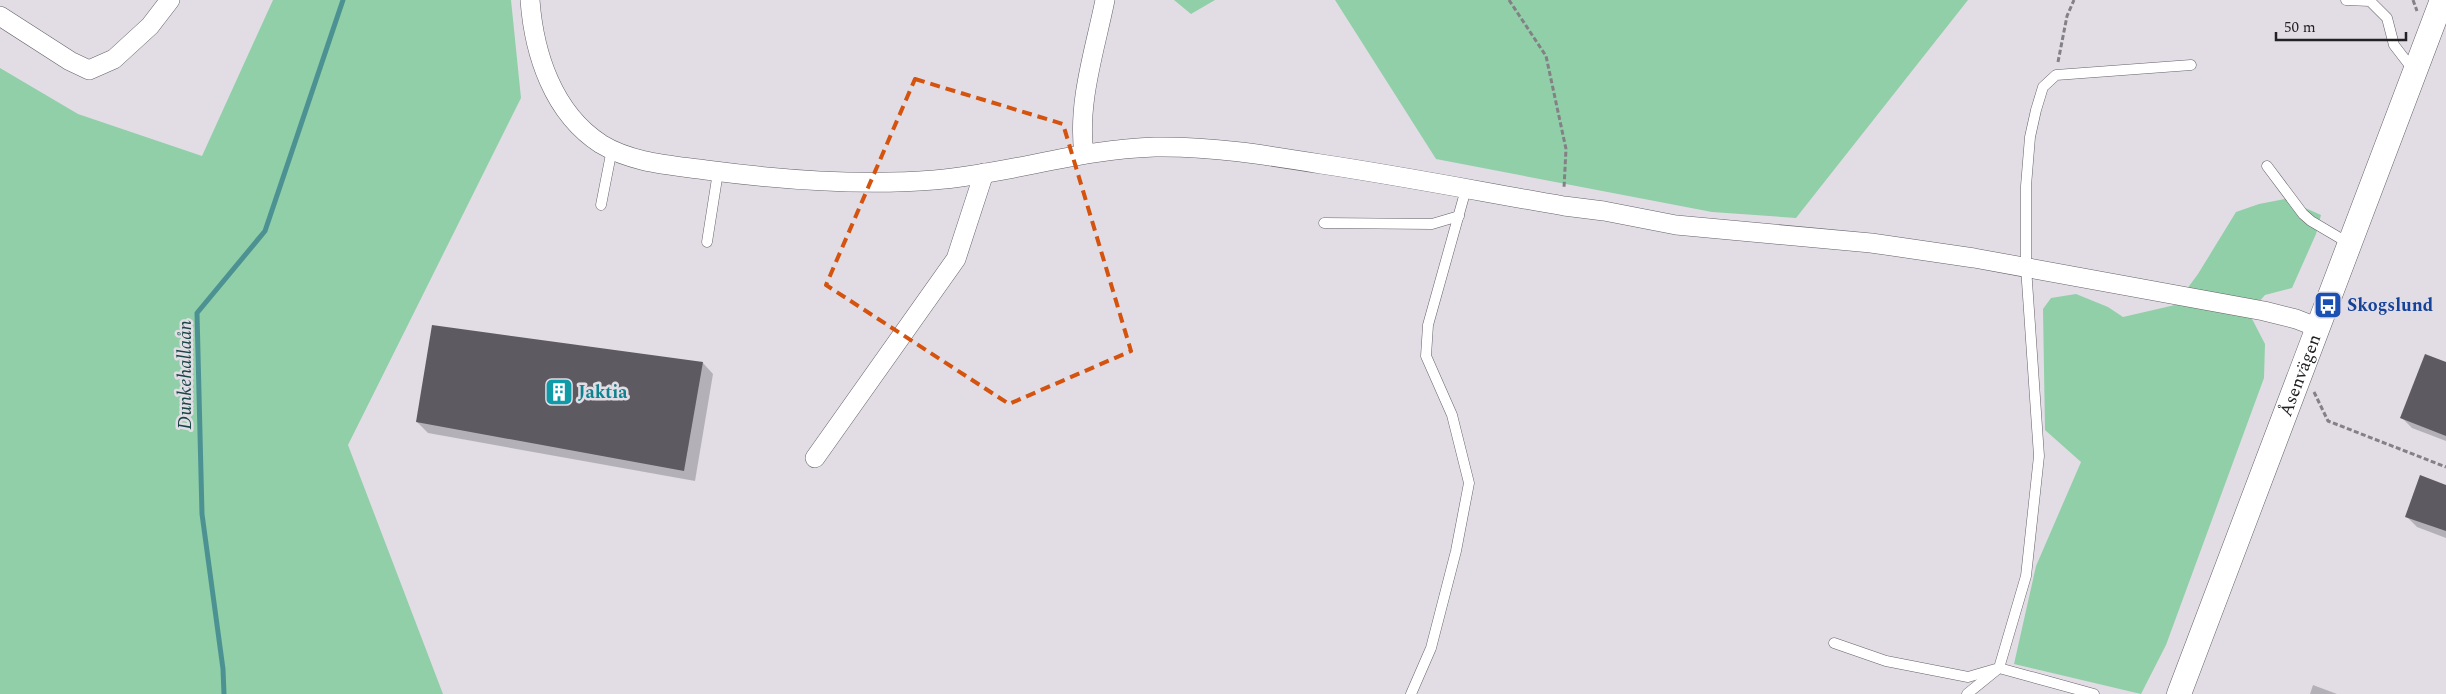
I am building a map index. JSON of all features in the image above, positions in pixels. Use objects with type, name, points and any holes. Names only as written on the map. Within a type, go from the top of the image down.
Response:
[{"type":"street","points":[[0,16],[70,61],[89,70],[114,59],[150,26],[170,0]]},
{"type":"street","points":[[530,0],[540,58],[554,95],[573,119],[600,143],[626,156],[655,163],[718,172],[827,183],[935,180],[984,173],[1084,154],[1155,147],[1251,153],[1564,206],[1604,210],[1676,225],[1871,244],[2026,267],[2264,311],[2296,319],[2319,328]]},
{"type":"street","points":[[1084,154],[1081,132],[1083,112],[1106,0]]},
{"type":"street","name":"Åsenvägen","points":[[2179,694],[2319,328],[2414,72],[2439,26],[2442,0]]},
{"type":"street","points":[[816,458],[956,259],[984,173]]},
{"type":"lane","points":[[2346,0],[2370,1],[2380,10],[2387,18],[2394,45],[2414,72]]},
{"type":"lane","points":[[1967,694],[2000,668],[2026,576],[2039,456],[2026,267],[2026,186],[2030,137],[2043,87],[2056,75],[2191,65]]},
{"type":"lane","points":[[601,204],[612,149]]},
{"type":"lane","points":[[2266,166],[2311,222],[2350,244]]},
{"type":"lane","points":[[707,242],[718,172]]},
{"type":"lane","points":[[1410,694],[1431,648],[1456,551],[1469,483],[1452,415],[1426,356],[1428,325],[1466,189]]},
{"type":"lane","points":[[1324,222],[1432,224],[1459,216]]},
{"type":"lane","points":[[1834,643],[1886,661],[1968,677],[2000,668],[2094,694]]},
{"type":"path","points":[[1509,0],[1546,56],[1566,149],[1564,206]]},
{"type":"path","points":[[2056,75],[2067,16],[2074,0]]},
{"type":"path","points":[[2297,385],[2313,390],[2328,421],[2446,467]]},
{"type":"highlighted area","points":[[915,79],[1063,124],[1131,351],[1009,404],[826,285]]},
{"type":"green space","points":[[273,0],[511,0],[521,98],[348,445],[443,694],[0,694],[0,68],[78,114],[202,156]]},
{"type":"green space","points":[[1174,0],[1215,0],[1191,14]]},
{"type":"green space","points":[[1335,0],[1968,0],[1796,218],[1712,212],[1436,159]]},
{"type":"green space","points":[[2285,199],[2321,215],[2316,234],[2292,288],[2265,295],[2249,313],[2265,344],[2264,378],[2166,645],[2141,694],[2014,664],[2036,566],[2081,462],[2045,430],[2043,309],[2051,298],[2076,294],[2108,307],[2123,317],[2175,305],[2198,274],[2236,212],[2259,204]]},
{"type":"building","name":"Jaktia","points":[[432,325],[703,362],[684,471],[416,422]]},
{"type":"building","points":[[2425,354],[2446,362],[2446,436],[2400,418]]},
{"type":"building","points":[[2420,475],[2446,485],[2446,531],[2405,517]]},
{"type":"waterway","name":"Dunkehallaån","points":[[224,694],[223,669],[202,514],[197,313],[265,231],[343,0]]},
{"type":"place","name":"Skogslund","points":[[2328,305]]},
{"type":"place","name":"Jaktia","points":[[559,392]]}]
